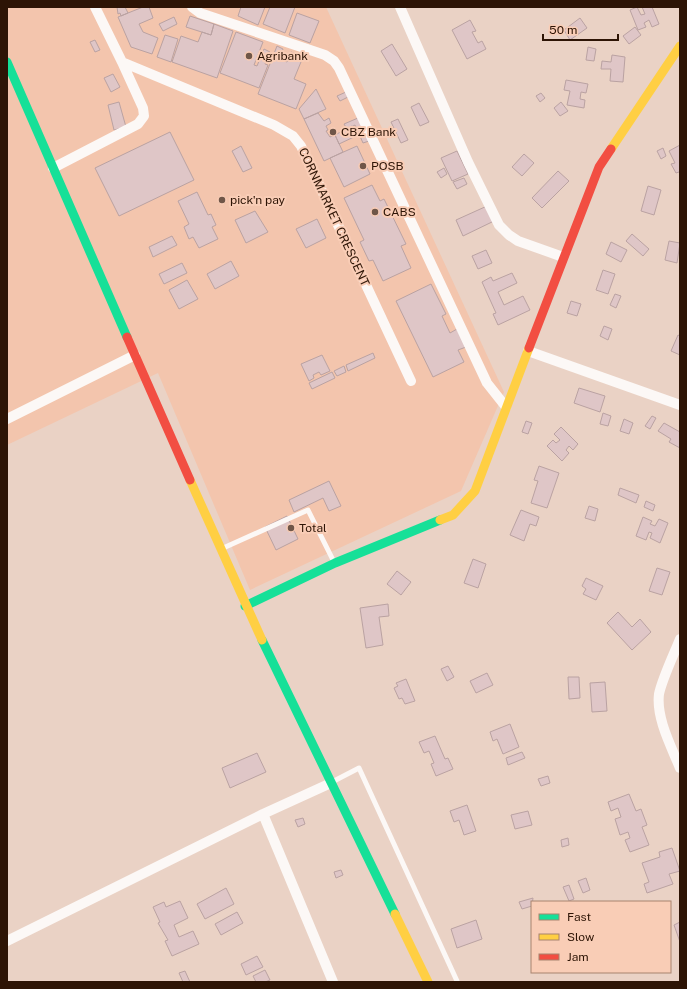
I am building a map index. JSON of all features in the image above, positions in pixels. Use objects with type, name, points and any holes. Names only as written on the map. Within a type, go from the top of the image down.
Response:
[{"type":"street","points":[[53,168],[138,124],[144,116],[143,108],[95,7]]},
{"type":"street","points":[[192,7],[200,13],[325,55],[334,61],[343,75],[487,383],[506,407]]},
{"type":"street","points":[[400,7],[468,162],[499,225],[509,235],[518,240],[563,257]]},
{"type":"street","points":[[245,606],[335,563],[453,515],[475,491],[563,257],[599,167],[680,46]]},
{"type":"street","points":[[7,62],[245,606],[428,982]]},
{"type":"street","name":"CORNMARKET CRESCENT","points":[[122,62],[274,125],[293,136],[301,146],[411,381]]},
{"type":"street","points":[[528,351],[680,406]]},
{"type":"street","points":[[7,419],[135,355]]},
{"type":"street","points":[[680,639],[659,694],[659,707],[663,725],[680,768]]},
{"type":"street","points":[[7,941],[262,814],[331,783]]},
{"type":"street","points":[[262,814],[333,982]]},
{"type":"lane","points":[[221,549],[308,510],[335,563]]},
{"type":"lane","points":[[331,783],[359,768],[457,982]]},
{"type":"shaded area","points":[[7,7],[326,7],[504,392],[461,491],[250,590],[158,373],[7,445]]},
{"type":"building","points":[[117,7],[125,7],[128,13],[121,16],[120,13],[118,14]]},
{"type":"building","points":[[143,7],[149,7],[153,18],[139,24],[143,32],[158,38],[152,54],[131,47],[118,17]]},
{"type":"building","points":[[241,7],[265,7],[258,25],[238,16]]},
{"type":"building","points":[[270,7],[295,7],[285,33],[263,24]]},
{"type":"building","points":[[637,7],[641,15],[645,14],[642,7],[652,7],[659,24],[652,27],[649,20],[644,23],[646,27],[638,30],[630,10]]},
{"type":"building","points":[[297,13],[319,21],[310,43],[289,35]]},
{"type":"building","points":[[190,16],[214,24],[211,35],[186,27]]},
{"type":"building","points":[[174,17],[177,24],[163,31],[159,24]]},
{"type":"building","points":[[580,18],[587,28],[570,40],[564,30]]},
{"type":"building","points":[[470,20],[476,31],[472,32],[478,43],[482,41],[486,49],[467,59],[452,30]]},
{"type":"building","points":[[214,24],[233,31],[217,78],[172,62],[181,36],[198,42],[202,32],[211,35]]},
{"type":"building","points":[[635,27],[641,35],[629,44],[623,36]]},
{"type":"building","points":[[236,32],[263,42],[254,65],[257,66],[264,49],[270,52],[265,64],[268,65],[259,88],[220,73]]},
{"type":"building","points":[[165,35],[178,39],[171,62],[157,57]]},
{"type":"building","points":[[95,40],[100,50],[95,52],[90,42]]},
{"type":"building","points":[[392,44],[407,69],[396,76],[381,51]]},
{"type":"building","points":[[277,46],[283,49],[280,59],[287,62],[291,52],[303,57],[294,79],[306,84],[296,109],[258,94]]},
{"type":"building","points":[[588,47],[596,49],[594,61],[586,60]]},
{"type":"building","points":[[612,55],[625,57],[623,82],[610,81],[611,69],[601,69],[602,61],[611,62]]},
{"type":"building","points":[[113,74],[120,87],[111,92],[104,78]]},
{"type":"building","points":[[566,80],[588,84],[586,93],[581,92],[580,99],[585,100],[584,108],[567,105],[570,91],[564,90]]},
{"type":"building","points":[[316,89],[326,109],[304,119],[299,109]]},
{"type":"building","points":[[346,92],[348,97],[340,101],[337,96]]},
{"type":"building","points":[[541,93],[545,98],[540,102],[536,96]]},
{"type":"building","points":[[119,102],[126,127],[114,130],[108,105]]},
{"type":"building","points":[[561,102],[568,111],[560,116],[554,108]]},
{"type":"building","points":[[419,103],[429,122],[420,126],[411,107]]},
{"type":"building","points":[[318,113],[324,121],[329,118],[331,123],[326,126],[328,130],[326,131],[330,137],[335,135],[343,152],[324,161],[304,119]]},
{"type":"building","points":[[358,118],[369,141],[363,143],[355,125],[347,129],[344,124]]},
{"type":"building","points":[[398,119],[408,140],[401,143],[391,122]]},
{"type":"building","points":[[352,126],[356,136],[339,144],[335,135]]},
{"type":"building","points":[[170,132],[194,180],[119,216],[95,168]]},
{"type":"building","points":[[680,145],[680,173],[676,173],[671,164],[675,163],[669,151]]},
{"type":"building","points":[[241,146],[252,168],[243,172],[232,151]]},
{"type":"building","points":[[357,146],[370,174],[344,187],[330,158]]},
{"type":"building","points":[[663,148],[666,156],[661,159],[657,151]]},
{"type":"building","points":[[457,151],[468,174],[452,181],[441,158]]},
{"type":"building","points":[[524,154],[534,163],[522,176],[512,167]]},
{"type":"building","points":[[444,168],[447,174],[441,178],[437,172]]},
{"type":"building","points":[[558,171],[569,181],[542,208],[532,198]]},
{"type":"building","points":[[464,178],[467,184],[457,189],[453,182]]},
{"type":"building","points":[[372,185],[380,201],[384,199],[406,244],[401,246],[411,268],[383,281],[373,260],[369,261],[360,242],[364,240],[344,198]]},
{"type":"building","points":[[648,186],[661,190],[654,215],[641,211]]},
{"type":"building","points":[[197,192],[208,215],[211,214],[216,225],[212,227],[218,239],[199,248],[193,237],[189,239],[184,227],[189,224],[178,201]]},
{"type":"building","points":[[487,206],[494,221],[463,236],[456,220]]},
{"type":"building","points":[[255,211],[268,232],[246,243],[235,220]]},
{"type":"building","points":[[317,219],[326,238],[306,248],[296,229]]},
{"type":"building","points":[[632,234],[649,249],[643,256],[626,241]]},
{"type":"building","points":[[172,236],[177,245],[153,257],[149,247]]},
{"type":"building","points":[[669,241],[680,243],[677,263],[665,260]]},
{"type":"building","points":[[611,242],[627,250],[621,262],[606,254]]},
{"type":"building","points":[[486,250],[492,263],[478,269],[472,256]]},
{"type":"building","points":[[231,261],[239,276],[215,289],[207,274]]},
{"type":"building","points":[[182,263],[187,273],[164,284],[159,274]]},
{"type":"building","points":[[603,270],[615,274],[608,294],[596,290]]},
{"type":"building","points":[[512,273],[517,283],[498,292],[504,305],[523,296],[530,310],[498,325],[493,314],[496,313],[482,282],[491,277],[493,281]]},
{"type":"building","points":[[187,280],[198,299],[179,309],[169,290]]},
{"type":"building","points":[[431,284],[446,314],[442,316],[450,333],[457,329],[466,347],[458,350],[464,362],[433,377],[396,301]]},
{"type":"building","points":[[615,294],[621,296],[616,308],[610,305]]},
{"type":"building","points":[[571,301],[581,304],[577,316],[567,313]]},
{"type":"building","points":[[604,326],[612,329],[608,340],[600,336]]},
{"type":"building","points":[[678,335],[680,336],[680,355],[671,351]]},
{"type":"building","points":[[373,353],[375,358],[348,371],[346,365]]},
{"type":"building","points":[[322,355],[330,371],[321,375],[319,372],[313,375],[314,378],[309,381],[301,364]]},
{"type":"building","points":[[344,366],[346,372],[337,376],[334,371]]},
{"type":"building","points":[[332,372],[335,378],[312,389],[309,383]]},
{"type":"building","points":[[579,388],[605,396],[600,412],[574,403]]},
{"type":"building","points":[[603,413],[611,416],[608,426],[600,424]]},
{"type":"building","points":[[652,416],[656,418],[650,429],[645,426]]},
{"type":"building","points":[[624,419],[633,423],[629,434],[620,431]]},
{"type":"building","points":[[526,421],[532,423],[528,434],[522,432]]},
{"type":"building","points":[[664,423],[680,432],[680,448],[669,442],[671,439],[658,431]]},
{"type":"building","points":[[561,427],[578,444],[573,450],[569,446],[566,450],[569,453],[562,461],[547,446],[553,440],[556,443],[560,440],[554,434]]},
{"type":"building","points":[[539,466],[559,473],[547,508],[531,503],[538,481],[534,480]]},
{"type":"building","points":[[329,481],[341,506],[329,511],[323,498],[294,512],[289,500]]},
{"type":"building","points":[[620,488],[639,495],[636,503],[618,495]]},
{"type":"building","points":[[646,501],[655,505],[653,511],[644,507]]},
{"type":"building","points":[[589,506],[598,509],[595,521],[585,518]]},
{"type":"building","points":[[521,510],[539,517],[536,526],[530,524],[524,541],[510,535]]},
{"type":"building","points":[[287,516],[298,539],[276,550],[265,527]]},
{"type":"building","points":[[643,517],[652,521],[650,524],[655,526],[659,519],[668,523],[660,543],[650,538],[652,533],[649,532],[646,540],[636,536]]},
{"type":"building","points":[[473,559],[486,564],[478,588],[464,583]]},
{"type":"building","points":[[657,568],[670,572],[662,595],[649,591]]},
{"type":"building","points":[[397,571],[411,582],[401,595],[387,584]]},
{"type":"building","points":[[586,578],[603,586],[596,600],[583,594],[586,589],[582,586]]},
{"type":"building","points":[[388,604],[389,616],[379,617],[383,645],[366,648],[360,608]]},
{"type":"building","points":[[618,612],[632,627],[640,619],[651,632],[632,650],[607,623]]},
{"type":"building","points":[[448,666],[454,677],[447,681],[441,669]]},
{"type":"building","points":[[487,673],[493,685],[476,693],[470,681]]},
{"type":"building","points":[[568,677],[579,677],[580,698],[569,699]]},
{"type":"building","points":[[406,679],[415,701],[405,704],[402,698],[399,699],[394,688],[398,686],[396,683]]},
{"type":"building","points":[[605,682],[607,711],[592,712],[590,683]]},
{"type":"building","points":[[510,724],[519,747],[503,754],[497,739],[493,741],[490,732]]},
{"type":"building","points":[[435,736],[445,759],[448,758],[453,769],[436,776],[431,764],[434,763],[429,751],[424,753],[419,742]]},
{"type":"building","points":[[522,752],[525,758],[508,765],[506,758]]},
{"type":"building","points":[[257,753],[266,772],[230,788],[222,768]]},
{"type":"building","points":[[548,776],[550,783],[541,786],[538,779]]},
{"type":"building","points":[[629,794],[636,811],[641,809],[647,825],[642,827],[649,845],[630,852],[625,840],[630,838],[628,832],[620,835],[615,819],[621,817],[618,808],[611,811],[608,802]]},
{"type":"building","points":[[467,805],[476,831],[464,835],[459,820],[454,822],[450,811]]},
{"type":"building","points":[[528,811],[532,825],[515,829],[511,815]]},
{"type":"building","points":[[303,818],[305,824],[298,827],[295,820]]},
{"type":"building","points":[[568,838],[569,845],[562,847],[561,840]]},
{"type":"building","points":[[672,848],[680,871],[669,874],[673,884],[647,893],[644,884],[649,882],[642,863],[660,857],[659,852]]},
{"type":"building","points":[[341,870],[343,875],[336,878],[334,872]]},
{"type":"building","points":[[586,878],[590,890],[583,893],[578,881]]},
{"type":"building","points":[[569,885],[574,899],[569,901],[563,887]]},
{"type":"building","points":[[226,888],[234,904],[205,919],[197,904]]},
{"type":"building","points":[[533,898],[533,901],[531,901],[531,906],[522,909],[519,902]]},
{"type":"building","points":[[180,901],[188,918],[174,925],[179,937],[193,931],[199,944],[172,956],[165,941],[168,940],[158,923],[160,922],[153,907],[164,902],[166,907]]},
{"type":"building","points":[[237,912],[243,923],[221,935],[215,924]]},
{"type":"building","points":[[476,920],[482,939],[457,948],[451,929]]},
{"type":"building","points":[[680,922],[680,942],[674,925]]},
{"type":"building","points":[[257,956],[263,967],[246,975],[241,964]]},
{"type":"building","points":[[265,970],[270,980],[265,982],[256,982],[253,976]]},
{"type":"building","points":[[185,971],[190,982],[183,982],[179,973]]},
{"type":"traffic: fast","points":[[7,62],[127,337]]},
{"type":"traffic: fast","points":[[245,606],[335,563],[440,520]]},
{"type":"traffic: fast","points":[[262,640],[395,914]]},
{"type":"traffic: slow","points":[[611,149],[680,46]]},
{"type":"traffic: slow","points":[[440,520],[453,515],[475,491],[529,348]]},
{"type":"traffic: slow","points":[[190,480],[262,640]]},
{"type":"traffic: slow","points":[[395,914],[428,982]]},
{"type":"traffic: jam","points":[[529,348],[599,167],[611,149]]},
{"type":"traffic: jam","points":[[127,337],[190,480]]},
{"type":"place","name":"Agribank","points":[[249,56]]},
{"type":"place","name":"CBZ Bank","points":[[333,132]]},
{"type":"place","name":"POSB","points":[[363,166]]},
{"type":"place","name":"pick'n pay","points":[[222,200]]},
{"type":"place","name":"CABS","points":[[375,212]]},
{"type":"place","name":"Total","points":[[291,528]]}]
